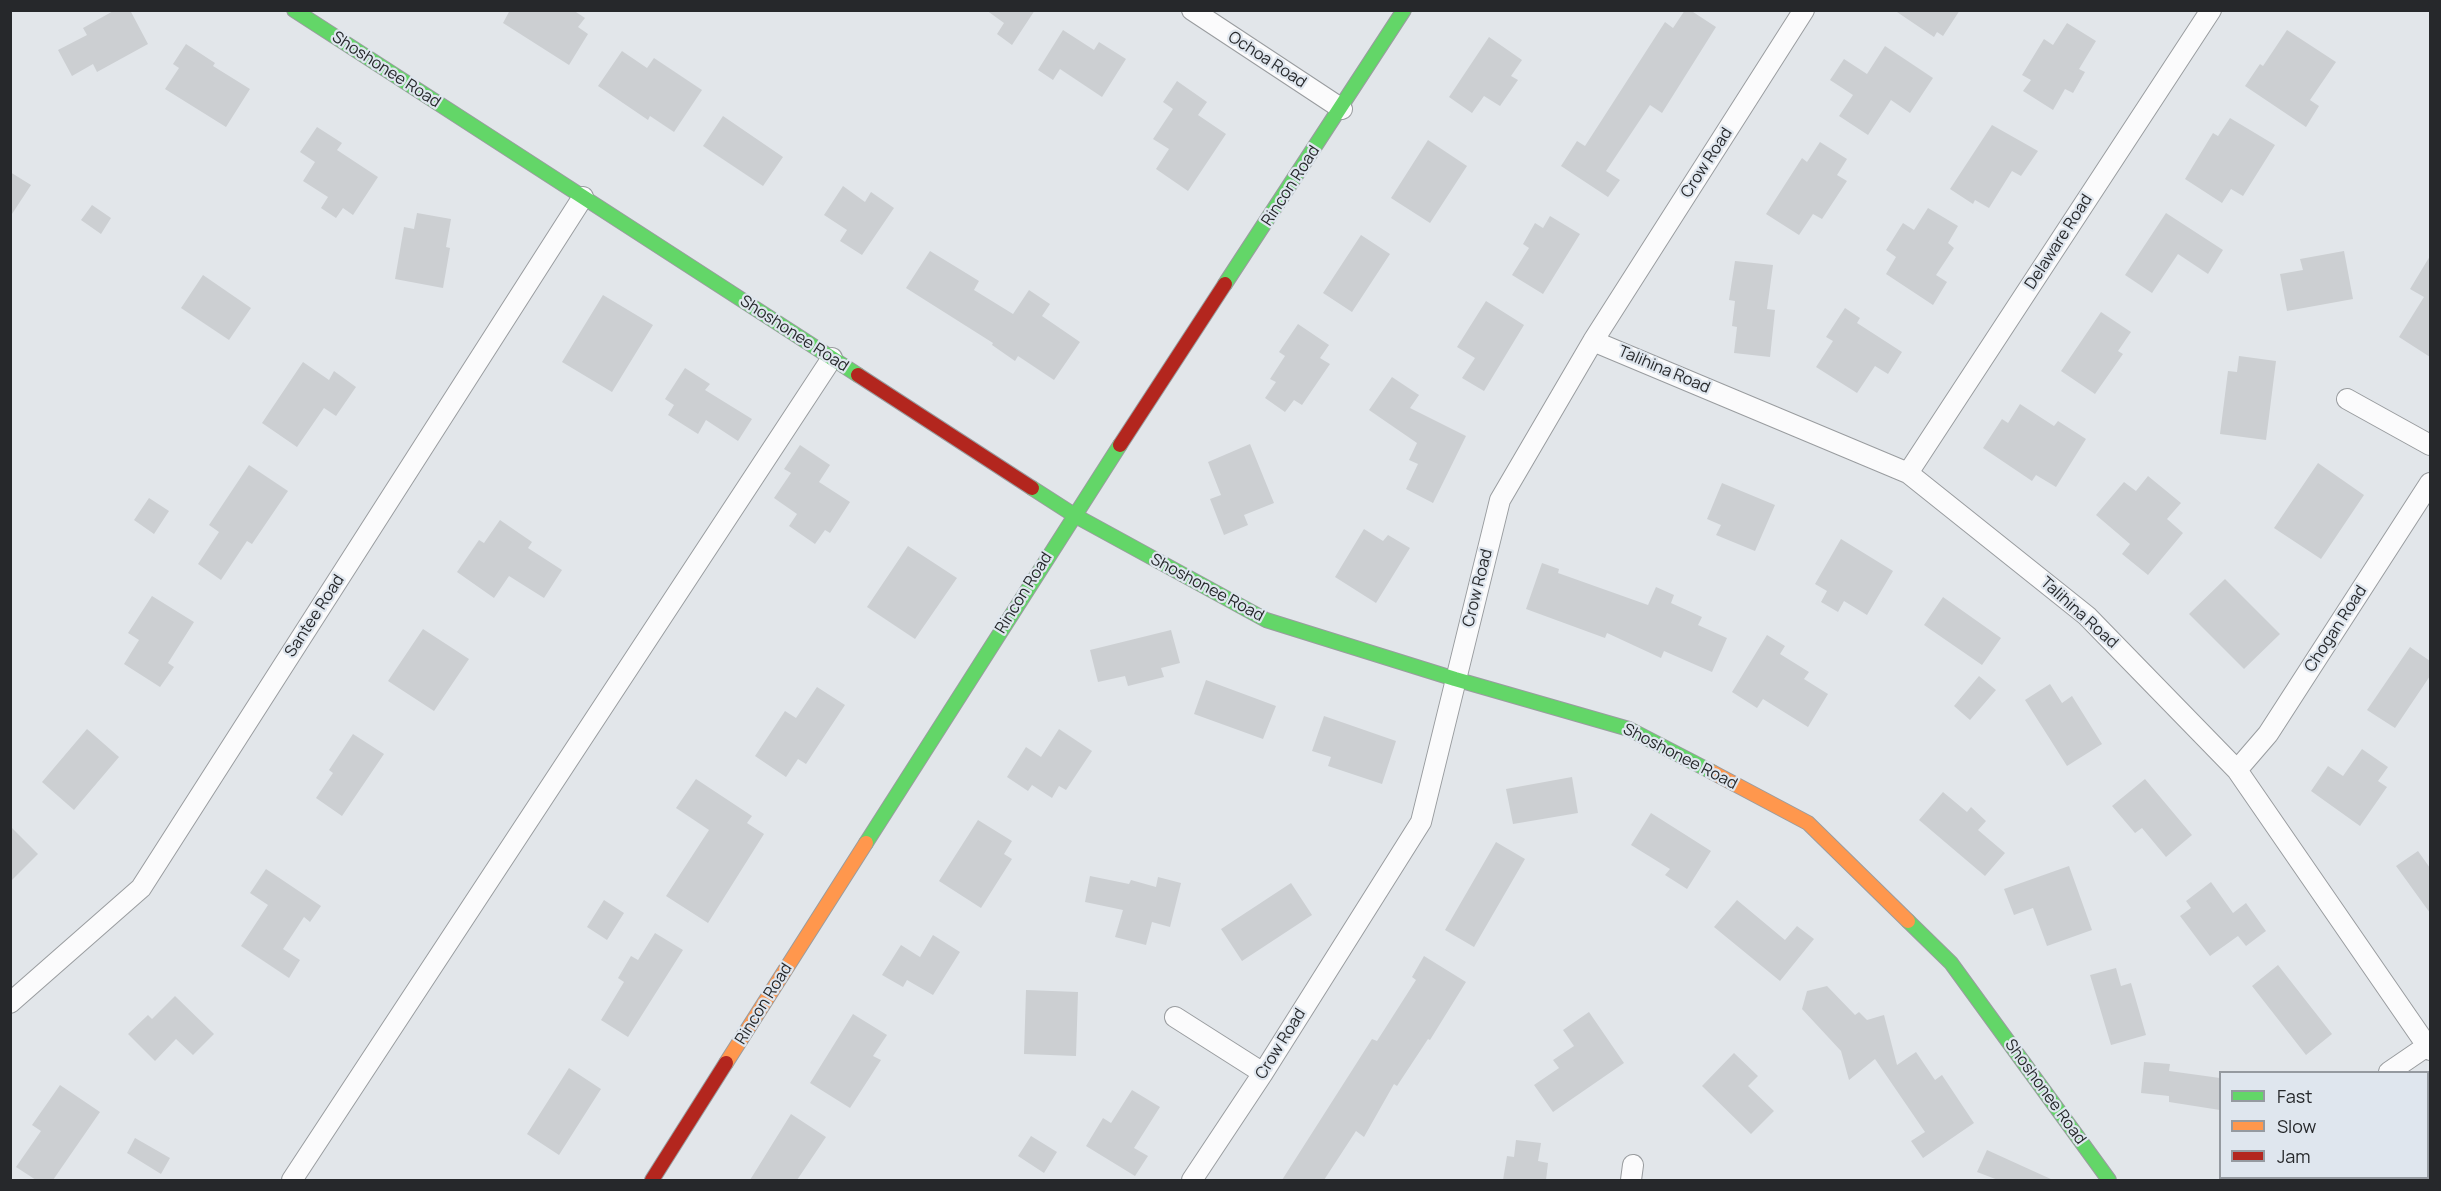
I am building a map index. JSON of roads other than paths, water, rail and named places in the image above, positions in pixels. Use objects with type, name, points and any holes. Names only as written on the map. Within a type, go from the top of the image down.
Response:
[{"type":"street","name":"Shoshonee Road","points":[[294,10],[1074,515],[1266,620],[1455,679],[1629,729],[1808,823],[1951,963],[2109,1180]]},
{"type":"street","name":"Ochoa Road","points":[[1192,10],[1342,109]]},
{"type":"street","name":"Rincon Road","points":[[652,1180],[1074,515],[1342,109],[1404,10]]},
{"type":"street","name":"Crow Road","points":[[1192,1180],[1263,1073],[1421,822],[1500,500],[1593,340],[1804,10]]},
{"type":"street","name":"Delaware Road","points":[[1908,473],[2211,10]]},
{"type":"street","name":"Santee Road","points":[[10,1003],[141,888],[583,197]]},
{"type":"street","name":"Talihina Road","points":[[1593,340],[1908,473],[2087,616],[2237,770],[2430,1046]]},
{"type":"street","points":[[292,1180],[832,358]]},
{"type":"street","points":[[2347,399],[2430,445]]},
{"type":"street","name":"Chogan Road","points":[[2237,770],[2268,734],[2430,483]]},
{"type":"street","points":[[1175,1017],[1263,1073]]},
{"type":"street","points":[[2391,1071],[2430,1046]]}]
